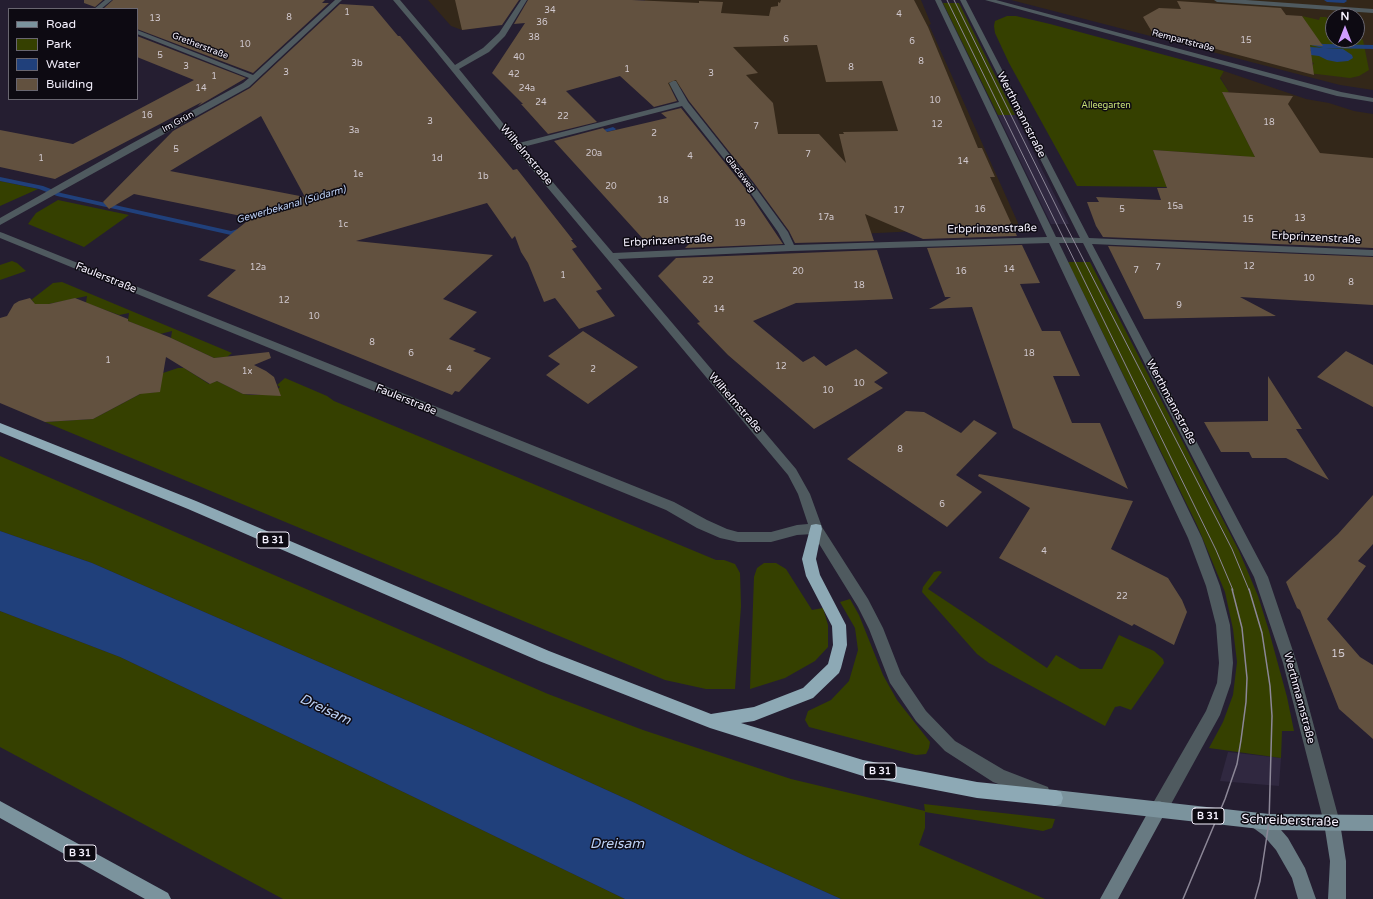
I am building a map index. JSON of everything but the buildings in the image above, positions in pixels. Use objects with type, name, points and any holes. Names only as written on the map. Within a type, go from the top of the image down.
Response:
[{"type":"highway","name":"B 31","points":[[0,427],[192,505],[544,656],[710,721],[863,768],[977,790],[1055,798]]},
{"type":"highway","points":[[710,721],[754,714],[808,693],[834,668],[840,645],[839,625],[813,576],[810,559],[816,528]]},
{"type":"main road","name":"B 31","points":[[1055,798],[1159,809]]},
{"type":"main road","name":"B 31","points":[[0,809],[162,899]]},
{"type":"main road","name":"Schreiberstraße","points":[[1159,809],[1258,821],[1373,824]]},
{"type":"main road","points":[[1109,899],[1159,809]]},
{"type":"main road","points":[[1258,821],[1282,844],[1299,874],[1307,899]]},
{"type":"main road","points":[[1332,823],[1338,861],[1338,899]]},
{"type":"street","points":[[98,8],[109,0]]},
{"type":"street","name":"Im Grün","points":[[0,222],[44,196],[246,85],[339,0]]},
{"type":"street","name":"Wilhelmstraße","points":[[396,0],[429,37],[518,146],[792,472],[804,494],[816,528],[863,603],[876,628],[895,678],[921,716],[950,746],[999,776],[1055,798]]},
{"type":"street","points":[[455,68],[486,50],[502,34],[524,0]]},
{"type":"street","points":[[938,0],[1194,538],[1213,586],[1223,625],[1226,663],[1224,683],[1212,715],[1159,809]]},
{"type":"street","name":"Werthmannstraße","points":[[963,0],[1261,577],[1290,663],[1332,823]]},
{"type":"street","name":"Rempartstraße","points":[[988,0],[1340,94],[1373,100]]},
{"type":"street","points":[[1217,0],[1271,2],[1373,11]]},
{"type":"street","points":[[1299,0],[1304,6]]},
{"type":"street","name":"Gretherstraße","points":[[138,32],[255,78]]},
{"type":"street","name":"Glacisweg","points":[[673,83],[684,103],[750,186],[783,232],[791,248]]},
{"type":"street","points":[[518,146],[684,103]]},
{"type":"street","name":"Faulerstraße","points":[[0,235],[670,506],[702,524],[725,534],[738,537],[771,537],[797,530],[816,528]]},
{"type":"street","name":"Erbprinzenstraße","points":[[611,256],[791,248],[1052,240],[1373,253]]},
{"type":"shaded area","points":[[428,0],[502,0],[477,28],[462,30],[451,26]]},
{"type":"shaded area","points":[[645,0],[921,0],[931,24],[929,25],[1018,223],[1017,226],[858,234],[683,87],[669,90],[642,11]]},
{"type":"shaded area","points":[[1011,0],[1373,0],[1373,90],[1340,85]]},
{"type":"shaded area","points":[[1224,71],[1306,99],[1329,103],[1354,111],[1373,114],[1373,190],[1162,176],[1153,150],[1222,91],[1229,92],[1220,77]]},
{"type":"shaded area","points":[[998,115],[1015,115],[1069,224],[1051,224]]},
{"type":"shaded area","points":[[1228,752],[1281,758],[1279,786],[1220,781]]},
{"type":"green space","points":[[943,3],[959,3],[1015,115],[998,115]]},
{"type":"green space","name":"Alleegarten","points":[[1007,16],[1016,16],[1050,24],[1224,71],[1220,78],[1229,92],[1222,92],[1256,159],[1242,156],[1153,150],[1168,187],[1077,186],[1009,63],[995,33],[995,21]]},
{"type":"green space","points":[[1302,16],[1319,20],[1320,17],[1325,17],[1325,48],[1365,48],[1369,70],[1359,76],[1350,78],[1308,73],[1314,63],[1306,60],[1311,51],[1309,49],[1309,27]]},
{"type":"green space","points":[[0,181],[38,189],[0,206]]},
{"type":"green space","points":[[58,200],[129,215],[84,247],[28,224],[36,213]]},
{"type":"green space","points":[[12,261],[17,263],[26,271],[0,280],[0,265]]},
{"type":"green space","points":[[1068,262],[1090,262],[1239,551],[1258,596],[1269,631],[1287,697],[1294,731],[1282,731],[1281,758],[1209,748],[1223,722],[1233,695],[1237,662],[1233,629],[1225,592],[1197,525]]},
{"type":"green space","points":[[62,282],[232,353],[227,357],[214,358],[171,338],[172,331],[160,334],[128,321],[129,313],[119,315],[86,303],[87,296],[44,305],[41,304],[32,308],[34,302],[31,300],[53,283]]},
{"type":"green space","points":[[178,368],[184,368],[209,384],[217,381],[243,394],[251,395],[270,395],[280,387],[277,385],[285,378],[327,396],[334,401],[716,560],[724,560],[735,564],[740,573],[741,606],[735,689],[706,689],[665,680],[45,422],[93,419],[146,391],[150,393],[155,392],[160,374]]},
{"type":"green space","points":[[0,456],[548,694],[643,730],[791,779],[925,811],[924,804],[1055,819],[1052,828],[1043,831],[925,812],[925,828],[919,845],[1045,899],[841,899],[470,728],[92,563],[0,531]]},
{"type":"green space","points":[[764,563],[776,563],[786,569],[812,610],[823,608],[828,625],[828,647],[815,661],[785,678],[750,689],[754,577],[757,568]]},
{"type":"green space","points":[[934,572],[942,572],[928,589],[1047,668],[1056,655],[1080,669],[1102,669],[1119,635],[1154,651],[1163,659],[1164,663],[1131,710],[1120,706],[1115,707],[1105,726],[989,663],[977,654],[922,592],[923,587]]},
{"type":"green space","points":[[850,599],[859,615],[883,675],[897,700],[930,742],[926,754],[916,755],[809,727],[805,720],[808,711],[831,700],[849,681],[858,650],[855,628],[840,602]]},
{"type":"green space","points":[[0,611],[120,657],[625,899],[283,899],[0,747]]},
{"type":"water","points":[[1309,47],[1343,49],[1352,55],[1353,58],[1348,61],[1337,62],[1311,55]]},
{"type":"water","name":"Dreisam","points":[[0,531],[92,563],[470,728],[841,899],[625,899],[120,657],[0,611]]},
{"type":"waterway","points":[[1327,0],[1344,1]]},
{"type":"waterway","name":"Gewerbekanal (Südarm)","points":[[1309,43],[1323,46],[1373,47]]},
{"type":"waterway","name":"Gewerbekanal (Südarm)","points":[[606,130],[613,129]]},
{"type":"waterway","name":"Gewerbekanal (Südarm)","points":[[0,179],[41,187],[59,195],[231,233],[245,229]]},
{"type":"tram line","points":[[947,0],[1216,550],[1233,590]]},
{"type":"tram line","points":[[954,0],[1063,220],[1232,549],[1249,590]]},
{"type":"tram line","points":[[1183,899],[1225,799],[1237,764],[1241,740],[1246,702],[1247,678],[1242,628],[1232,589]]},
{"type":"tram line","points":[[1249,589],[1262,633],[1270,686],[1272,716],[1269,822],[1260,881],[1255,899]]}]
